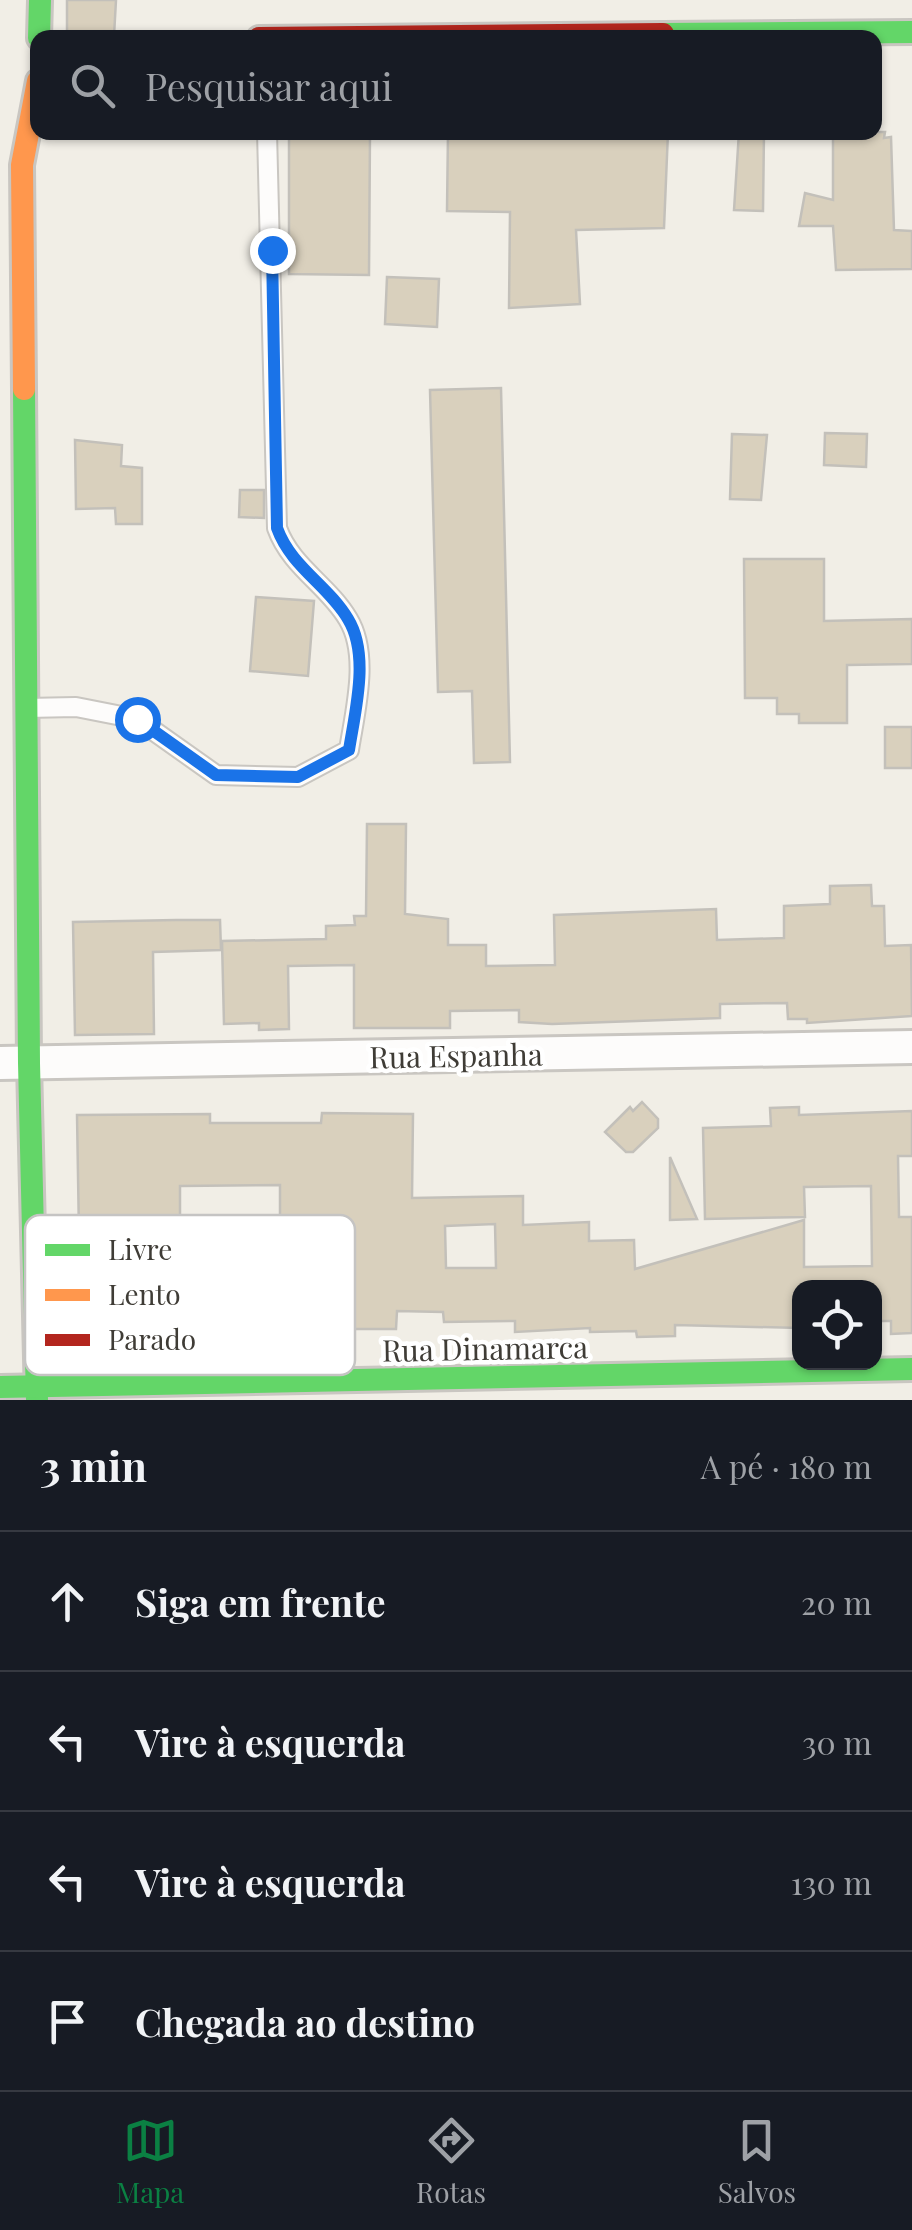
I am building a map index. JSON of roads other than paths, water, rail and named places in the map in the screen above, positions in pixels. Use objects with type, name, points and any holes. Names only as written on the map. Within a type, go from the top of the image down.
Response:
[{"type":"main road","points":[[39,30],[40,0]]},
{"type":"main road","points":[[882,32],[912,32]]},
{"type":"main road","points":[[25,1221],[14,1063],[26,708],[22,165],[30,108]]},
{"type":"main road","points":[[8,129],[22,165]]},
{"type":"main road","name":"Rua Dinamarca","points":[[0,1387],[37,1394],[912,1369]]},
{"type":"street","name":"Rua Espanha","points":[[14,1063],[912,1047]]},
{"type":"lane","points":[[26,708],[76,707],[137,719],[216,775],[298,777],[349,750],[359,686],[355,636],[348,618],[284,548],[277,528],[266,140]]}]
